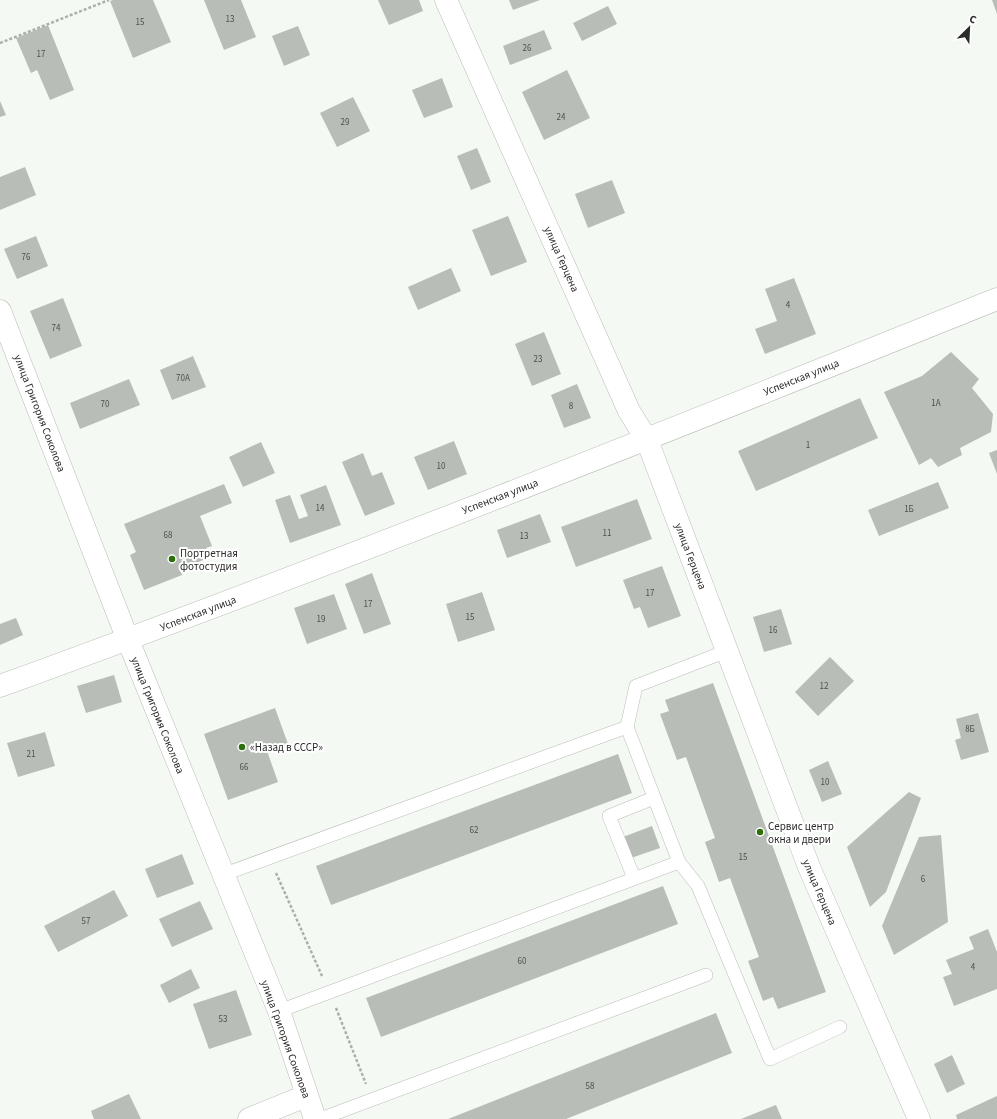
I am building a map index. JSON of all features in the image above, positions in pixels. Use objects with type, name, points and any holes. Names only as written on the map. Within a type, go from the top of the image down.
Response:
[{"type":"street","name":"улица Герцена","points":[[446,0],[629,411],[647,440],[809,867],[919,1119]]},
{"type":"street","name":"Успенская улица","points":[[0,686],[128,640],[647,440],[997,299]]},
{"type":"street","name":"улица Григория Соколова","points":[[0,311],[128,640],[222,875],[279,1012],[315,1119]]},
{"type":"street","points":[[249,1119],[306,1096]]},
{"type":"lane","points":[[727,651],[636,686],[627,727],[679,862],[698,886],[770,1059],[840,1027]]},
{"type":"lane","points":[[222,875],[627,727]]},
{"type":"lane","points":[[634,878],[609,816],[654,798]]},
{"type":"lane","points":[[279,1012],[679,862]]},
{"type":"lane","points":[[320,1119],[706,976]]},
{"type":"path","points":[[0,43],[109,0]]},
{"type":"building","points":[[153,0],[171,42],[133,58],[110,1]]},
{"type":"building","points":[[204,0],[241,0],[256,37],[224,50]]},
{"type":"building","points":[[378,0],[419,0],[423,11],[389,25]]},
{"type":"building","points":[[509,0],[540,0],[513,10]]},
{"type":"building","points":[[992,0],[997,0],[997,14]]},
{"type":"building","points":[[608,6],[617,24],[582,41],[573,23]]},
{"type":"building","points":[[48,25],[74,90],[50,100],[37,70],[31,73],[16,38]]},
{"type":"building","points":[[298,26],[310,55],[284,66],[272,36]]},
{"type":"building","points":[[544,30],[552,49],[510,65],[503,46]]},
{"type":"building","points":[[567,70],[590,118],[544,140],[522,92]]},
{"type":"building","points":[[442,78],[453,107],[424,118],[412,90]]},
{"type":"building","points":[[353,97],[370,131],[337,147],[320,113]]},
{"type":"building","points":[[0,101],[6,115],[0,117]]},
{"type":"building","points":[[477,148],[491,182],[471,190],[457,156]]},
{"type":"building","points":[[25,167],[36,195],[0,210],[0,177]]},
{"type":"building","points":[[612,180],[625,213],[588,228],[575,194]]},
{"type":"building","points":[[508,216],[527,262],[491,276],[472,230]]},
{"type":"building","points":[[36,236],[48,266],[17,279],[4,249]]},
{"type":"building","points":[[451,268],[461,291],[418,310],[408,287]]},
{"type":"building","points":[[794,278],[816,334],[765,354],[755,329],[777,321],[765,289]]},
{"type":"building","points":[[63,298],[82,346],[50,359],[30,311]]},
{"type":"building","points":[[544,332],[561,374],[532,386],[515,344]]},
{"type":"building","points":[[951,352],[979,379],[972,388],[993,414],[991,432],[960,448],[962,455],[938,467],[931,458],[919,465],[884,392],[922,376]]},
{"type":"building","points":[[193,356],[206,387],[172,400],[160,370]]},
{"type":"building","points":[[129,379],[140,405],[80,429],[70,403]]},
{"type":"building","points":[[577,384],[591,418],[564,428],[551,395]]},
{"type":"building","points":[[860,398],[878,438],[756,491],[738,451]]},
{"type":"building","points":[[454,441],[467,474],[428,490],[414,457]]},
{"type":"building","points":[[261,442],[275,473],[243,487],[229,457]]},
{"type":"building","points":[[997,450],[997,474],[989,453]]},
{"type":"building","points":[[363,453],[372,476],[382,472],[395,504],[365,516],[342,462]]},
{"type":"building","points":[[938,482],[949,508],[879,536],[868,510]]},
{"type":"building","points":[[224,484],[232,503],[200,516],[212,546],[206,548],[210,557],[180,570],[182,575],[144,590],[130,555],[136,552],[124,524]]},
{"type":"building","points":[[326,485],[341,525],[290,543],[275,500],[290,495],[299,519],[308,516],[300,495]]},
{"type":"building","points":[[637,499],[652,539],[576,567],[561,527]]},
{"type":"building","points":[[540,514],[551,542],[507,558],[497,530]]},
{"type":"building","points":[[662,566],[681,616],[648,628],[640,607],[634,609],[623,580]]},
{"type":"building","points":[[372,573],[391,624],[364,634],[345,584]]},
{"type":"building","points":[[482,592],[495,630],[458,642],[446,604]]},
{"type":"building","points":[[334,594],[347,629],[307,644],[294,608]]},
{"type":"building","points":[[781,609],[792,644],[764,652],[753,617]]},
{"type":"building","points":[[16,618],[23,635],[0,645],[0,624]]},
{"type":"building","points":[[830,657],[854,681],[818,716],[795,692]]},
{"type":"building","points":[[114,675],[122,702],[86,713],[77,686]]},
{"type":"building","points":[[713,683],[826,992],[778,1009],[773,997],[763,1001],[748,961],[759,957],[730,878],[719,882],[705,842],[715,838],[686,757],[677,760],[660,714],[669,711],[665,700]]},
{"type":"building","points":[[275,708],[288,744],[267,751],[278,782],[228,800],[204,734]]},
{"type":"building","points":[[978,713],[989,752],[961,760],[955,740],[961,738],[956,719]]},
{"type":"building","points":[[45,732],[55,766],[18,777],[7,743]]},
{"type":"building","points":[[618,754],[632,793],[331,905],[316,866]]},
{"type":"building","points":[[828,761],[842,794],[822,802],[809,770]]},
{"type":"building","points":[[909,792],[921,798],[886,892],[870,907],[847,847]]},
{"type":"building","points":[[652,826],[660,848],[631,858],[623,837]]},
{"type":"building","points":[[941,835],[948,922],[894,955],[882,926],[919,837]]},
{"type":"building","points":[[182,854],[194,884],[157,898],[145,869]]},
{"type":"building","points":[[663,886],[678,924],[381,1037],[366,998]]},
{"type":"building","points":[[114,890],[128,916],[58,952],[44,926]]},
{"type":"building","points":[[200,901],[213,929],[172,947],[159,919]]},
{"type":"building","points":[[988,929],[997,952],[997,989],[954,1006],[943,977],[952,974],[946,960],[974,949],[969,937]]},
{"type":"building","points":[[191,969],[200,988],[169,1003],[160,985]]},
{"type":"building","points":[[236,990],[252,1035],[209,1049],[193,1004]]},
{"type":"building","points":[[716,1013],[732,1053],[566,1119],[448,1119]]},
{"type":"building","points":[[952,1055],[965,1084],[947,1093],[934,1064]]},
{"type":"building","points":[[129,1094],[141,1119],[94,1119],[91,1111]]},
{"type":"building","points":[[997,1096],[997,1119],[957,1119],[956,1115]]},
{"type":"building","points":[[776,1105],[782,1119],[741,1119]]},
{"type":"place","name":"Портретная фотостудия","points":[[172,559]]},
{"type":"place","name":"«Назад в СССР»","points":[[242,747]]},
{"type":"place","name":"Сервис центр окна и двери","points":[[760,832]]}]
